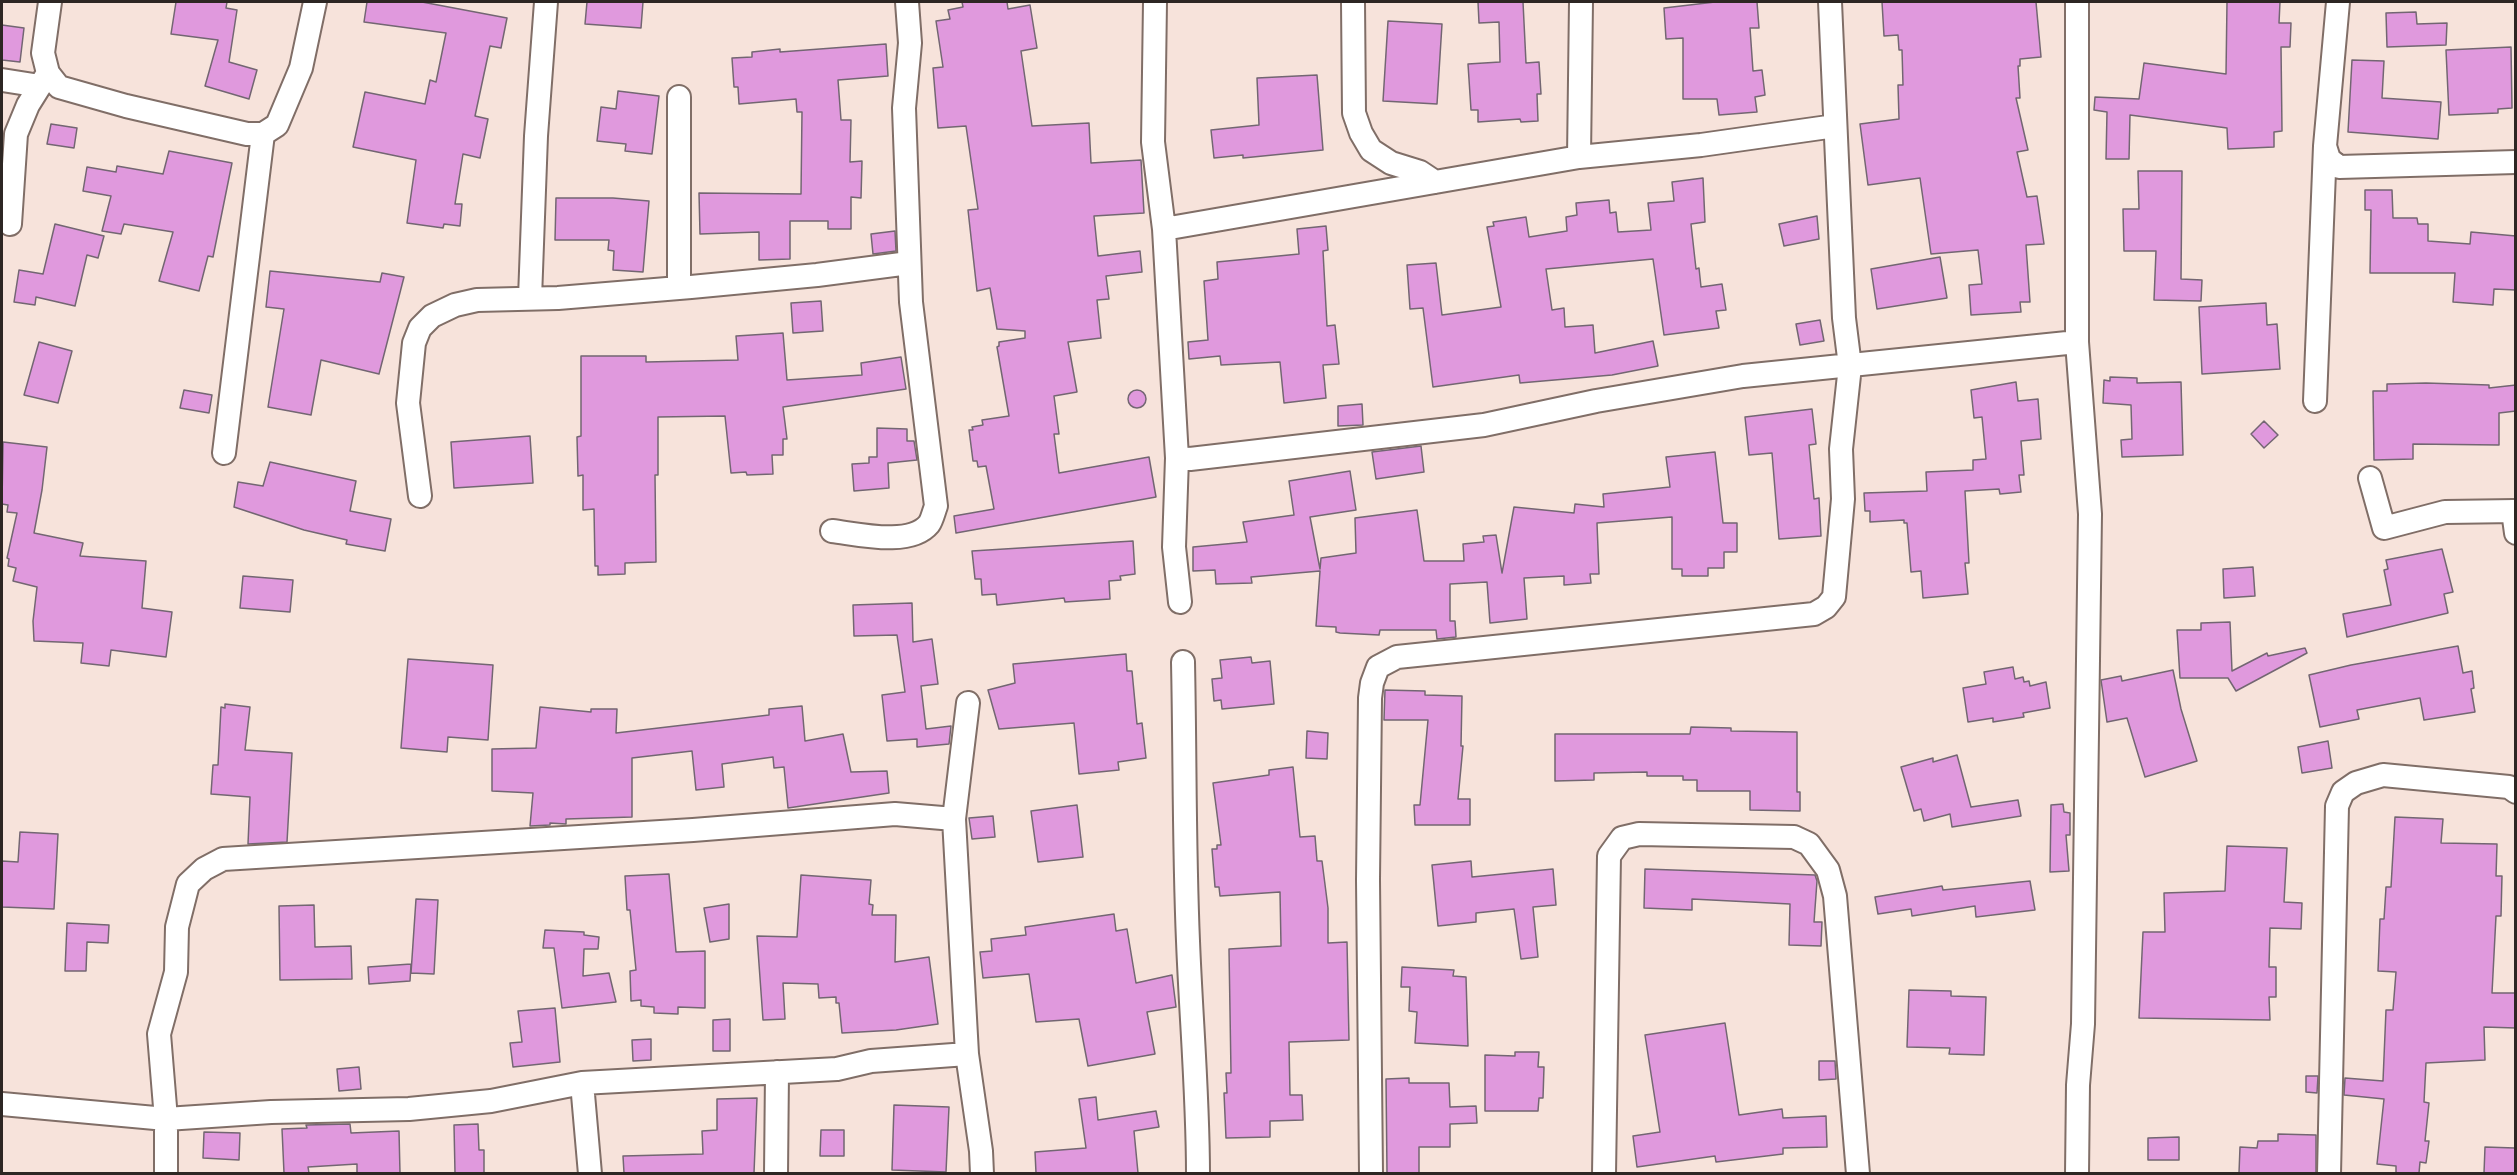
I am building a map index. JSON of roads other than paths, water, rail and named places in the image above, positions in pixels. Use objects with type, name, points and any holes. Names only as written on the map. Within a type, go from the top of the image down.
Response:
[{"type":"street","points":[[10,224],[16,134],[28,105],[44,80],[43,53],[50,2]]},
{"type":"street","points":[[2,80],[44,80],[59,87],[126,105],[247,134],[263,134],[277,125],[301,68],[315,2]]},
{"type":"street","points":[[530,298],[536,136],[546,2]]},
{"type":"street","points":[[832,531],[895,538],[916,533],[929,524],[936,506],[915,340],[909,263],[909,196],[904,108],[910,43],[907,2]]},
{"type":"street","points":[[1155,2],[1153,142],[1164,229],[1177,458],[1174,548],[1180,602]]},
{"type":"street","points":[[1353,2],[1354,113],[1361,132],[1371,150],[1391,163],[1420,172],[1435,182]]},
{"type":"street","points":[[1579,157],[1581,2]]},
{"type":"street","points":[[1371,1173],[1368,868],[1370,698],[1375,675],[1397,657],[1814,614],[1826,607],[1834,597],[1843,499],[1841,449],[1850,366],[1844,318],[1830,2]]},
{"type":"street","points":[[2077,2],[2077,342],[2090,514],[2083,1024],[2078,1085],[2077,1173]]},
{"type":"street","points":[[2315,401],[2325,146],[2338,2]]},
{"type":"street","points":[[679,97],[679,288]]},
{"type":"street","points":[[1164,229],[1579,157],[1701,145],[1835,126]]},
{"type":"street","points":[[224,453],[263,134]]},
{"type":"street","points":[[2325,146],[2329,159],[2339,166],[2516,162]]},
{"type":"street","points":[[420,496],[408,403],[414,343],[420,328],[432,316],[455,305],[477,300],[679,288],[817,275],[909,263]]},
{"type":"street","points":[[1177,458],[1190,459],[1484,425],[1596,401],[1731,378],[2077,342]]},
{"type":"street","points":[[2370,478],[2384,528],[2445,512],[2515,518]]},
{"type":"street","points":[[1183,662],[1188,941],[1198,1121],[1198,1173]]},
{"type":"street","points":[[968,703],[954,819],[967,1054],[982,1173]]},
{"type":"street","points":[[2329,1173],[2337,806],[2343,792],[2356,783],[2383,774],[2513,783]]},
{"type":"street","points":[[166,1173],[166,1119],[159,1034],[176,972],[177,927],[188,884],[204,869],[223,859],[895,814],[954,819]]},
{"type":"street","points":[[1604,1173],[1609,856],[1622,838],[1639,834],[1794,837],[1809,844],[1828,870],[1835,896],[1839,927],[1858,1173]]},
{"type":"street","points":[[2,1104],[166,1119],[271,1112],[410,1109],[491,1101],[582,1083],[837,1069],[871,1061],[967,1054]]},
{"type":"street","points":[[776,1173],[777,1072]]},
{"type":"street","points":[[582,1083],[590,1173]]}]
